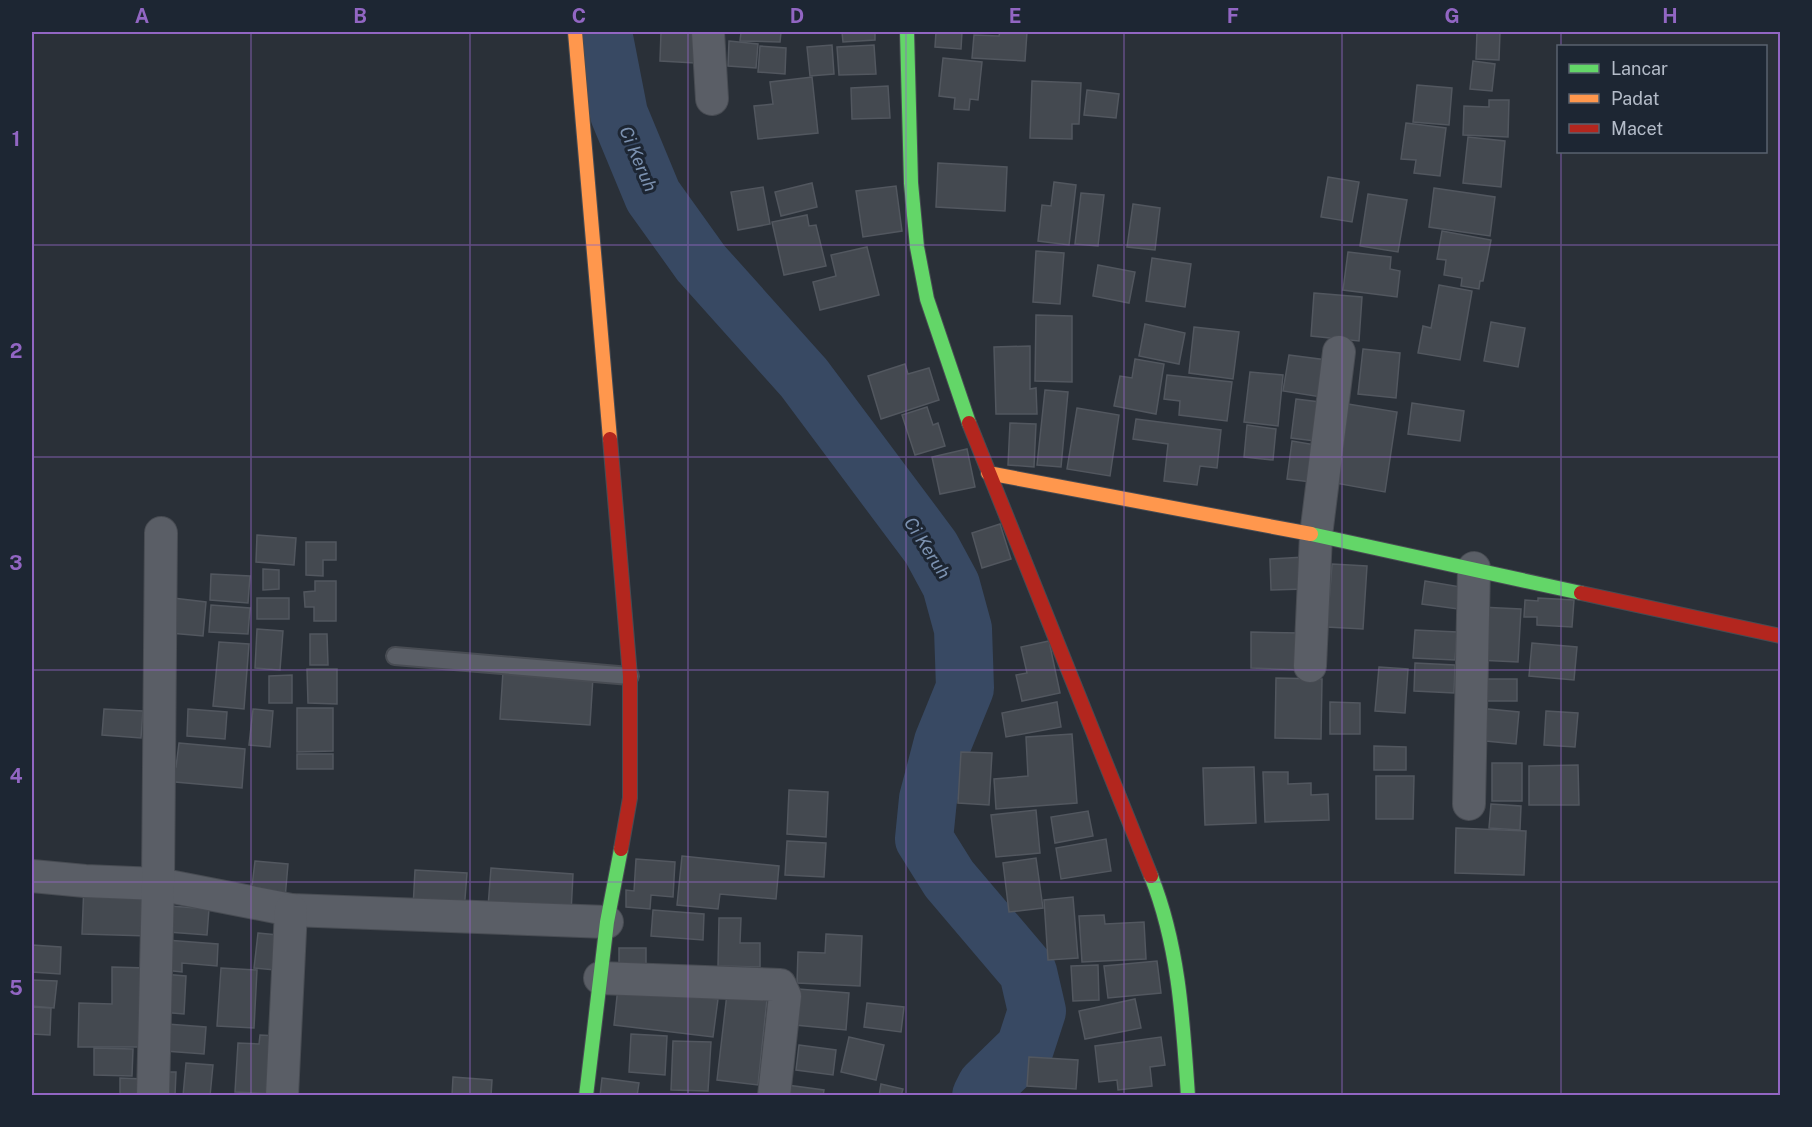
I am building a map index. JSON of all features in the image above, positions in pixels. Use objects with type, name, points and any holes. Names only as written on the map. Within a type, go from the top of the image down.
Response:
[{"type":"street","points":[[575,32],[630,676],[630,798],[607,922],[585,1095]]},
{"type":"street","points":[[708,32],[712,99]]},
{"type":"street","points":[[907,32],[911,183],[917,247],[927,299],[972,432],[1155,887],[1175,958],[1184,1032],[1188,1095]]},
{"type":"street","points":[[1310,666],[1316,535],[1339,352]]},
{"type":"street","points":[[988,473],[1316,535],[1780,636]]},
{"type":"street","points":[[153,1095],[158,884],[161,533]]},
{"type":"street","points":[[1468,804],[1474,568]]},
{"type":"street","points":[[32,876],[158,884],[291,910],[607,922]]},
{"type":"street","points":[[282,1095],[291,910]]},
{"type":"street","points":[[600,978],[780,985],[785,996],[774,1095]]},
{"type":"lane","points":[[395,656],[630,676]]},
{"type":"building","points":[[661,32],[696,32],[695,63],[660,61]]},
{"type":"building","points":[[741,32],[781,32],[780,42],[740,41]]},
{"type":"building","points":[[842,32],[875,32],[875,40],[843,42]]},
{"type":"building","points":[[936,32],[962,32],[961,49],[935,47]]},
{"type":"building","points":[[1000,32],[1027,32],[1025,61],[972,58],[974,35],[999,36]]},
{"type":"building","points":[[1477,32],[1500,32],[1499,60],[1476,59]]},
{"type":"building","points":[[729,41],[758,44],[756,68],[728,66]]},
{"type":"building","points":[[832,45],[834,74],[810,76],[807,47]]},
{"type":"building","points":[[874,45],[876,74],[839,75],[837,47]]},
{"type":"building","points":[[760,46],[786,48],[785,74],[758,72]]},
{"type":"building","points":[[943,58],[982,62],[978,100],[970,99],[969,110],[954,109],[955,98],[939,96]]},
{"type":"building","points":[[1473,61],[1495,64],[1492,91],[1470,89]]},
{"type":"building","points":[[812,77],[818,133],[758,139],[754,106],[773,104],[770,82]]},
{"type":"building","points":[[1032,81],[1081,83],[1079,124],[1072,124],[1072,139],[1030,138]]},
{"type":"building","points":[[1417,85],[1452,88],[1449,125],[1413,122]]},
{"type":"building","points":[[888,86],[890,118],[852,119],[851,88]]},
{"type":"building","points":[[1087,90],[1119,94],[1116,118],[1084,115]]},
{"type":"building","points":[[1489,100],[1509,100],[1508,137],[1463,135],[1464,106],[1489,107]]},
{"type":"building","points":[[1406,123],[1446,128],[1440,176],[1414,173],[1416,160],[1401,159]]},
{"type":"building","points":[[1468,137],[1505,141],[1501,187],[1463,183]]},
{"type":"building","points":[[938,163],[1007,167],[1005,211],[936,207]]},
{"type":"building","points":[[1328,177],[1359,182],[1352,222],[1321,217]]},
{"type":"building","points":[[1054,182],[1076,185],[1069,245],[1038,241],[1042,205],[1051,206]]},
{"type":"building","points":[[812,183],[817,207],[781,216],[775,192]]},
{"type":"building","points":[[896,186],[902,231],[863,237],[856,191]]},
{"type":"building","points":[[763,187],[770,224],[738,230],[731,192]]},
{"type":"building","points":[[1434,188],[1495,197],[1490,236],[1429,227]]},
{"type":"building","points":[[1081,193],[1104,195],[1098,246],[1075,244]]},
{"type":"building","points":[[1368,194],[1407,200],[1398,252],[1360,246]]},
{"type":"building","points":[[1133,204],[1160,208],[1155,250],[1127,247]]},
{"type":"building","points":[[807,215],[809,226],[816,225],[826,266],[784,275],[772,222]]},
{"type":"building","points":[[1442,231],[1491,240],[1483,281],[1480,281],[1479,289],[1461,286],[1462,278],[1444,275],[1446,260],[1437,259]]},
{"type":"building","points":[[867,247],[879,295],[820,310],[813,282],[836,276],[831,255]]},
{"type":"building","points":[[1036,251],[1064,253],[1060,304],[1033,302]]},
{"type":"building","points":[[1348,252],[1391,257],[1390,269],[1400,271],[1397,297],[1343,290]]},
{"type":"building","points":[[1152,258],[1191,264],[1185,307],[1146,301]]},
{"type":"building","points":[[1098,265],[1135,272],[1129,303],[1093,296]]},
{"type":"building","points":[[1439,285],[1472,291],[1460,360],[1418,353],[1423,326],[1431,328]]},
{"type":"building","points":[[1314,293],[1362,297],[1359,341],[1311,336]]},
{"type":"building","points":[[1036,315],[1072,316],[1072,382],[1035,381]]},
{"type":"building","points":[[1491,322],[1525,328],[1518,367],[1484,361]]},
{"type":"building","points":[[1145,324],[1185,333],[1179,364],[1139,356]]},
{"type":"building","points":[[1194,327],[1239,332],[1233,379],[1189,373]]},
{"type":"building","points":[[1030,346],[1030,389],[1036,388],[1037,414],[996,414],[994,347]]},
{"type":"building","points":[[1363,349],[1400,353],[1396,398],[1358,394]]},
{"type":"building","points":[[1289,355],[1327,360],[1321,397],[1283,391]]},
{"type":"building","points":[[1135,359],[1164,364],[1156,414],[1114,406],[1120,376],[1132,378]]},
{"type":"building","points":[[905,364],[908,374],[929,368],[939,400],[881,419],[868,376]]},
{"type":"building","points":[[1250,372],[1283,375],[1278,426],[1244,422]]},
{"type":"building","points":[[1167,375],[1232,382],[1227,421],[1179,415],[1180,401],[1164,399]]},
{"type":"building","points":[[1045,390],[1068,392],[1061,467],[1037,465]]},
{"type":"building","points":[[1296,399],[1320,402],[1315,441],[1291,438]]},
{"type":"building","points":[[1412,403],[1464,411],[1460,441],[1408,434]]},
{"type":"building","points":[[1348,404],[1397,412],[1385,492],[1335,483]]},
{"type":"building","points":[[927,407],[933,425],[938,423],[945,446],[915,455],[902,415]]},
{"type":"building","points":[[1077,408],[1119,415],[1110,476],[1067,469]]},
{"type":"building","points":[[1136,419],[1221,430],[1217,468],[1200,466],[1197,485],[1164,481],[1168,444],[1133,439]]},
{"type":"building","points":[[1010,423],[1036,424],[1034,467],[1008,465]]},
{"type":"building","points":[[1247,425],[1276,429],[1273,460],[1244,457]]},
{"type":"building","points":[[1292,441],[1316,445],[1311,482],[1287,479]]},
{"type":"building","points":[[967,449],[975,487],[940,494],[932,457]]},
{"type":"building","points":[[1000,524],[1011,559],[982,568],[972,533]]},
{"type":"building","points":[[257,535],[296,538],[294,565],[256,562]]},
{"type":"building","points":[[306,542],[336,542],[336,560],[323,560],[323,576],[306,575]]},
{"type":"building","points":[[1304,557],[1305,589],[1271,590],[1270,559]]},
{"type":"building","points":[[1332,564],[1367,566],[1363,629],[1327,627]]},
{"type":"building","points":[[263,569],[279,570],[279,589],[263,590]]},
{"type":"building","points":[[211,574],[250,576],[248,603],[210,600]]},
{"type":"building","points":[[315,581],[336,581],[336,621],[314,621],[314,607],[305,607],[304,592],[315,591]]},
{"type":"building","points":[[1425,581],[1461,587],[1458,609],[1422,604]]},
{"type":"building","points":[[173,598],[206,602],[203,636],[170,633]]},
{"type":"building","points":[[257,598],[289,598],[289,619],[257,619]]},
{"type":"building","points":[[1538,598],[1574,600],[1572,627],[1537,625],[1537,617],[1524,617],[1525,600],[1538,601]]},
{"type":"building","points":[[211,605],[250,608],[248,634],[209,632]]},
{"type":"building","points":[[1480,607],[1521,609],[1518,662],[1477,660]]},
{"type":"building","points":[[257,629],[283,631],[280,670],[255,668]]},
{"type":"building","points":[[1415,630],[1457,632],[1455,660],[1413,658]]},
{"type":"building","points":[[1251,632],[1300,633],[1300,670],[1251,668]]},
{"type":"building","points":[[310,634],[327,634],[328,665],[310,665]]},
{"type":"building","points":[[1049,641],[1060,693],[1022,701],[1016,675],[1027,673],[1021,647]]},
{"type":"building","points":[[219,642],[249,644],[244,709],[213,706]]},
{"type":"building","points":[[1532,643],[1577,647],[1574,680],[1529,676]]},
{"type":"building","points":[[1415,663],[1455,665],[1454,693],[1414,691]]},
{"type":"building","points":[[1379,667],[1408,669],[1405,713],[1375,711]]},
{"type":"building","points":[[307,669],[337,669],[337,704],[308,703]]},
{"type":"building","points":[[503,671],[593,677],[590,725],[500,719]]},
{"type":"building","points":[[292,675],[292,703],[269,703],[269,676]]},
{"type":"building","points":[[1276,678],[1322,679],[1321,739],[1275,738]]},
{"type":"building","points":[[1480,679],[1517,679],[1517,701],[1480,701]]},
{"type":"building","points":[[1057,702],[1061,727],[1006,737],[1002,713]]},
{"type":"building","points":[[1330,702],[1360,703],[1360,734],[1330,734]]},
{"type":"building","points":[[297,708],[333,708],[333,751],[297,752]]},
{"type":"building","points":[[1478,708],[1519,712],[1516,744],[1475,740]]},
{"type":"building","points":[[104,709],[143,711],[141,738],[102,735]]},
{"type":"building","points":[[188,709],[227,712],[225,739],[187,736]]},
{"type":"building","points":[[253,709],[273,711],[270,747],[249,745]]},
{"type":"building","points":[[1546,711],[1578,713],[1575,747],[1544,745]]},
{"type":"building","points":[[1072,734],[1077,803],[996,809],[994,779],[1028,776],[1026,737]]},
{"type":"building","points":[[179,743],[245,749],[242,788],[164,781],[165,766],[176,767]]},
{"type":"building","points":[[1374,746],[1406,747],[1406,770],[1374,770]]},
{"type":"building","points":[[961,752],[992,753],[989,805],[958,803]]},
{"type":"building","points":[[297,754],[333,754],[333,769],[297,769]]},
{"type":"building","points":[[1492,763],[1522,763],[1522,801],[1492,801]]},
{"type":"building","points":[[1578,765],[1579,805],[1529,805],[1529,766]]},
{"type":"building","points":[[1254,767],[1256,823],[1205,825],[1203,768]]},
{"type":"building","points":[[1263,772],[1288,772],[1288,784],[1311,783],[1311,795],[1328,794],[1329,820],[1265,822]]},
{"type":"building","points":[[1376,776],[1414,776],[1413,819],[1376,819]]},
{"type":"building","points":[[789,790],[828,792],[826,837],[787,834]]},
{"type":"building","points":[[1491,804],[1521,806],[1520,830],[1489,828]]},
{"type":"building","points":[[1036,810],[1040,853],[996,857],[991,815]]},
{"type":"building","points":[[1088,811],[1093,836],[1055,843],[1051,817]]},
{"type":"building","points":[[1456,828],[1526,831],[1524,875],[1455,873]]},
{"type":"building","points":[[1106,839],[1111,871],[1061,879],[1056,848]]},
{"type":"building","points":[[787,841],[826,843],[824,877],[785,875]]},
{"type":"building","points":[[682,856],[779,866],[776,899],[720,894],[718,909],[677,905]]},
{"type":"building","points":[[1036,858],[1043,908],[1009,912],[1003,863]]},
{"type":"building","points":[[636,859],[675,862],[673,897],[651,895],[650,909],[626,907],[626,890],[634,891]]},
{"type":"building","points":[[255,861],[288,864],[285,899],[251,895]]},
{"type":"building","points":[[491,868],[573,874],[571,913],[488,907]]},
{"type":"building","points":[[415,870],[467,873],[464,912],[413,908]]},
{"type":"building","points":[[84,884],[150,886],[148,936],[82,934]]},
{"type":"building","points":[[1073,897],[1078,958],[1048,960],[1044,900]]},
{"type":"building","points":[[170,906],[209,909],[207,935],[168,932]]},
{"type":"building","points":[[653,910],[704,914],[703,940],[651,936]]},
{"type":"building","points":[[1104,915],[1105,924],[1144,922],[1146,959],[1082,962],[1079,916]]},
{"type":"building","points":[[719,918],[741,918],[740,943],[760,943],[760,967],[718,966]]},
{"type":"building","points":[[258,933],[278,935],[275,970],[254,968]]},
{"type":"building","points":[[826,934],[862,936],[860,986],[797,983],[798,952],[825,953]]},
{"type":"building","points":[[166,940],[218,944],[217,966],[182,963],[182,972],[164,970]]},
{"type":"building","points":[[32,945],[61,947],[60,974],[32,972]]},
{"type":"building","points":[[619,948],[646,948],[646,973],[619,973]]},
{"type":"building","points":[[1157,961],[1161,993],[1108,998],[1104,966]]},
{"type":"building","points":[[1098,965],[1099,1000],[1073,1001],[1071,966]]},
{"type":"building","points":[[112,967],[148,968],[147,1047],[78,1047],[79,1003],[112,1004]]},
{"type":"building","points":[[221,968],[257,970],[254,1028],[217,1026]]},
{"type":"building","points":[[162,974],[186,976],[184,1014],[160,1012]]},
{"type":"building","points":[[32,980],[57,981],[54,1008],[32,1006]]},
{"type":"building","points":[[728,985],[768,990],[758,1085],[717,1080]]},
{"type":"building","points":[[618,987],[718,999],[713,1037],[614,1025]]},
{"type":"building","points":[[798,989],[849,993],[846,1030],[795,1025]]},
{"type":"building","points":[[1135,999],[1141,1028],[1085,1039],[1079,1011]]},
{"type":"building","points":[[867,1003],[904,1007],[901,1032],[864,1027]]},
{"type":"building","points":[[32,1007],[51,1008],[50,1035],[32,1034]]},
{"type":"building","points":[[167,1024],[206,1027],[204,1054],[165,1051]]},
{"type":"building","points":[[631,1034],[667,1036],[665,1075],[629,1072]]},
{"type":"building","points":[[260,1035],[277,1036],[274,1094],[235,1092],[238,1043],[259,1044]]},
{"type":"building","points":[[849,1037],[884,1045],[876,1080],[841,1072]]},
{"type":"building","points":[[1161,1037],[1165,1065],[1150,1067],[1152,1086],[1118,1090],[1117,1080],[1099,1082],[1095,1046]]},
{"type":"building","points":[[673,1041],[711,1042],[708,1091],[671,1090]]},
{"type":"building","points":[[799,1045],[836,1050],[833,1075],[796,1070]]},
{"type":"building","points":[[94,1048],[133,1049],[132,1076],[94,1075]]},
{"type":"building","points":[[1029,1057],[1078,1060],[1076,1089],[1027,1086]]},
{"type":"building","points":[[186,1063],[213,1065],[210,1096],[183,1096]]},
{"type":"building","points":[[156,1072],[176,1072],[175,1096],[156,1095]]},
{"type":"building","points":[[453,1077],[492,1080],[491,1096],[452,1096]]},
{"type":"building","points":[[120,1078],[143,1079],[142,1096],[120,1096]]},
{"type":"building","points":[[602,1078],[639,1083],[637,1096],[600,1096]]},
{"type":"building","points":[[881,1084],[903,1089],[901,1096],[879,1096]]},
{"type":"building","points":[[787,1085],[824,1090],[823,1096],[785,1096]]},
{"type":"waterway","name":"Ci Keruh","points":[[603,32],[619,114],[653,196],[701,263],[804,378],[931,548],[951,585],[963,629],[965,688],[943,742],[928,799],[924,839],[949,879],[1028,972],[1037,1011],[1025,1048],[986,1086],[981,1096]]},
{"type":"traffic: fast","points":[[907,32],[911,183],[917,247],[927,299],[969,423]]},
{"type":"traffic: fast","points":[[1311,534],[1581,593]]},
{"type":"traffic: fast","points":[[586,1096],[607,922],[621,849]]},
{"type":"traffic: fast","points":[[1151,876],[1174,957],[1188,1096]]},
{"type":"traffic: slow","points":[[575,32],[610,439]]},
{"type":"traffic: slow","points":[[988,473],[1311,534]]},
{"type":"traffic: jam","points":[[969,423],[1151,876]]},
{"type":"traffic: jam","points":[[610,439],[630,676],[630,798],[621,849]]},
{"type":"traffic: jam","points":[[1581,593],[1780,636]]}]
